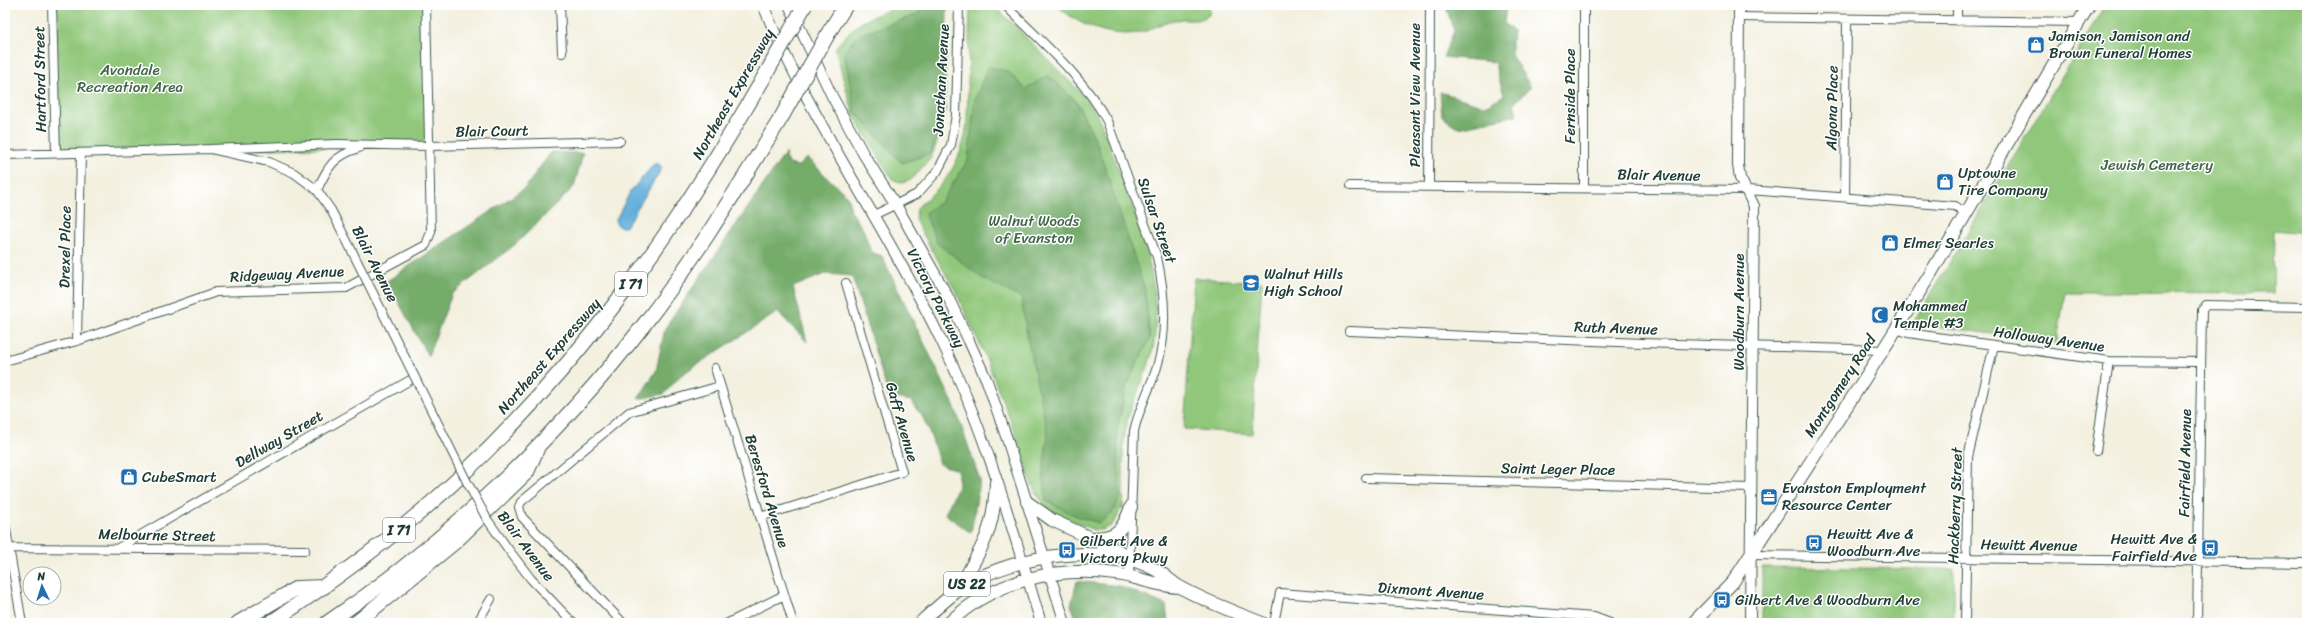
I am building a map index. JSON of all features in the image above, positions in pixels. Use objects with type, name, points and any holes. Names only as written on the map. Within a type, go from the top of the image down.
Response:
[{"type":"highway","name":"Northeast Expressway","points":[[270,623],[324,587],[416,516],[462,476],[537,400],[601,323],[639,273],[707,172],[763,79],[805,5]]},
{"type":"highway","name":"I 71","points":[[327,623],[392,576],[466,513],[540,443],[603,374],[646,321],[712,227],[781,118],[829,32],[846,5]]},
{"type":"highway","points":[[356,623],[456,541],[527,472],[540,443]]},
{"type":"highway","points":[[238,623],[298,588],[324,587]]},
{"type":"main road","name":"Montgomery Road","points":[[1693,623],[1733,582],[1883,350],[2089,5]]},
{"type":"main road","points":[[958,591],[985,543],[995,511],[996,482]]},
{"type":"main road","points":[[1027,502],[1052,520],[1092,538],[1130,559]]},
{"type":"main road","points":[[1092,538],[1106,538],[1119,530],[1125,523],[1131,507]]},
{"type":"main road","name":"US 22","points":[[920,623],[958,591],[992,572],[1023,562],[1071,554],[1130,559],[1153,568],[1179,587],[1262,623]]},
{"type":"main road","name":"US 22","points":[[949,623],[968,608],[993,592],[1014,582],[1051,575],[1082,571],[1129,577],[1161,586],[1179,587]]},
{"type":"street","name":"Hartford Street","points":[[52,5],[56,153]]},
{"type":"street","name":"Ridgeway Avenue","points":[[5,361],[77,341],[216,292],[346,288],[426,244],[431,232],[426,5]]},
{"type":"street","points":[[560,5],[562,53]]},
{"type":"street","name":"Victory Parkway","points":[[764,5],[784,53],[918,295],[960,379],[1023,562],[1041,623]]},
{"type":"street","name":"Victory Parkway","points":[[789,5],[832,96],[864,155],[896,205],[947,295],[970,341],[987,381],[1046,557],[1065,623]]},
{"type":"street","name":"Jonathan Avenue","points":[[874,215],[917,194],[929,182],[944,161],[951,145],[956,115],[959,5]]},
{"type":"street","name":"Sulsar Street","points":[[1005,5],[1078,80],[1099,106],[1107,121],[1157,257],[1161,275],[1164,335],[1156,369],[1138,414],[1134,431],[1129,577]]},
{"type":"street","name":"Pleasant View Avenue","points":[[1429,186],[1430,5]]},
{"type":"street","name":"Fernside Place","points":[[1584,5],[1584,188]]},
{"type":"street","name":"Woodburn Avenue","points":[[1739,5],[1738,165],[1740,178],[1748,190],[1754,206],[1754,346],[1750,623]]},
{"type":"street","points":[[1957,5],[1957,21]]},
{"type":"street","points":[[1739,17],[1847,20],[2079,22]]},
{"type":"street","name":"Algona Place","points":[[1845,197],[1847,20]]},
{"type":"street","name":"Blair Court","points":[[211,149],[337,144],[364,146],[430,146],[620,141]]},
{"type":"street","name":"Blair Court","points":[[317,190],[334,160],[344,153],[364,146]]},
{"type":"street","name":"Blair Avenue","points":[[5,155],[211,149],[269,162],[294,173],[317,190],[331,210],[487,519],[531,579],[572,623]]},
{"type":"street","name":"Drexel Place","points":[[77,341],[81,153]]},
{"type":"street","name":"Blair Avenue","points":[[1350,186],[1748,190],[1955,206],[1966,213]]},
{"type":"street","name":"Gaff Avenue","points":[[760,517],[902,472],[846,283]]},
{"type":"street","name":"Fairfield Avenue","points":[[2197,623],[2202,310],[2206,306],[2307,307]]},
{"type":"street","name":"Holloway Avenue","points":[[1896,329],[1908,333],[2109,361],[2201,362]]},
{"type":"street","name":"Ruth Avenue","points":[[1349,331],[1883,350]]},
{"type":"street","name":"Hackberry Street","points":[[1965,623],[1968,457],[1994,345]]},
{"type":"street","points":[[2096,451],[2109,361]]},
{"type":"street","name":"Beresford Avenue","points":[[715,368],[793,623]]},
{"type":"street","name":"Dellway Street","points":[[118,548],[412,379]]},
{"type":"street","points":[[623,623],[522,517],[519,507],[521,502],[623,416],[647,406],[720,386]]},
{"type":"street","name":"Saint Leger Place","points":[[1366,478],[1751,488]]},
{"type":"street","points":[[5,524],[22,623]]},
{"type":"street","name":"Melbourne Street","points":[[9,548],[305,550]]},
{"type":"street","name":"Hewitt Avenue","points":[[1751,555],[2198,563],[2307,563]]},
{"type":"street","name":"Dixmont Avenue","points":[[1274,623],[1280,593],[1594,617],[1610,623]]},
{"type":"street","points":[[728,623],[784,595]]},
{"type":"street","points":[[477,623],[491,599]]},
{"type":"green space","name":"Avondale Recreation Area","points":[[52,5],[426,5],[430,146],[56,153]]},
{"type":"green space","points":[[904,5],[945,5],[940,135],[931,158],[911,180],[902,183],[892,179],[853,114],[835,48],[851,30],[865,20]]},
{"type":"green space","points":[[917,5],[947,5],[945,114],[931,153],[902,163],[855,112],[844,52],[854,39],[861,34],[919,14]]},
{"type":"green space","name":"Walnut Woods of Evanston","points":[[970,5],[994,5],[1080,92],[1094,110],[1101,123],[1130,200],[1147,254],[1153,281],[1156,308],[1154,346],[1148,367],[1128,418],[1123,452],[1123,509],[1120,509],[1117,518],[1111,526],[1102,530],[1094,530],[1055,513],[1046,506],[1036,493],[1014,430],[986,358],[956,292],[915,220],[917,208],[945,180],[956,162],[963,143],[967,123]]},
{"type":"green space","points":[[1057,5],[1210,5],[1209,15],[1201,19],[1174,20],[1146,31],[1131,34],[1120,34],[1085,25]]},
{"type":"green space","points":[[1472,5],[1526,5],[1525,8],[1506,8],[1504,23],[1513,31],[1511,55],[1531,87],[1514,103],[1517,115],[1459,128],[1442,117],[1440,92],[1485,106],[1504,95],[1494,62],[1443,57],[1454,31],[1446,7]]},
{"type":"green space","name":"Jewish Cemetery","points":[[2105,5],[2307,5],[2307,233],[2274,230],[2273,293],[2065,292],[2057,343],[1913,323]]},
{"type":"green space","name":"Walnut Woods of Evanston","points":[[988,67],[1007,71],[1026,89],[1048,75],[1076,101],[1096,140],[1145,290],[1150,338],[1127,385],[1117,430],[1120,497],[1112,514],[1099,523],[1078,517],[1046,501],[1043,472],[1048,434],[1028,341],[1021,298],[982,278],[937,243],[925,213],[941,202],[968,160],[975,99]]},
{"type":"green space","points":[[551,152],[583,153],[574,187],[517,243],[452,294],[428,356],[387,281],[525,188]]},
{"type":"green space","points":[[786,152],[785,158],[789,164],[798,166],[807,158],[848,197],[851,211],[864,231],[871,252],[882,256],[954,405],[980,480],[971,533],[945,514],[959,484],[957,470],[939,464],[934,446],[922,416],[914,407],[912,401],[889,397],[852,276],[825,274],[793,287],[807,342],[778,312],[681,375],[664,394],[638,399],[656,371],[665,328]]},
{"type":"green space","points":[[1194,278],[1262,282],[1252,434],[1184,429]]},
{"type":"green space","points":[[1762,567],[1954,569],[1954,623],[1762,623]]},
{"type":"green space","points":[[1077,581],[1120,586],[1166,605],[1168,623],[1078,623],[1071,605]]},
{"type":"water","points":[[654,164],[659,164],[662,168],[626,227],[619,227],[615,221],[630,192]]},
{"type":"place","name":"Jamison, Jamison and Brown Funeral Homes","points":[[2036,45]]},
{"type":"place","name":"Uptowne Tire Company","points":[[1945,182]]},
{"type":"place","name":"Elmer Searles","points":[[1890,243]]},
{"type":"place","name":"Walnut Hills High School","points":[[1251,283]]},
{"type":"place","name":"Mohammed Temple #3","points":[[1880,315]]},
{"type":"place","name":"CubeSmart","points":[[129,477]]},
{"type":"place","name":"Evanston Employment Resource Center","points":[[1769,497]]},
{"type":"place","name":"Hewitt Ave & Woodburn Ave","points":[[1814,543]]},
{"type":"place","name":"Hewitt Ave & Fairfield Ave","points":[[2210,548]]},
{"type":"place","name":"Gilbert Ave & Victory Pkwy","points":[[1067,550]]},
{"type":"place","name":"Gilbert Ave & Woodburn Ave","points":[[1722,600]]}]
